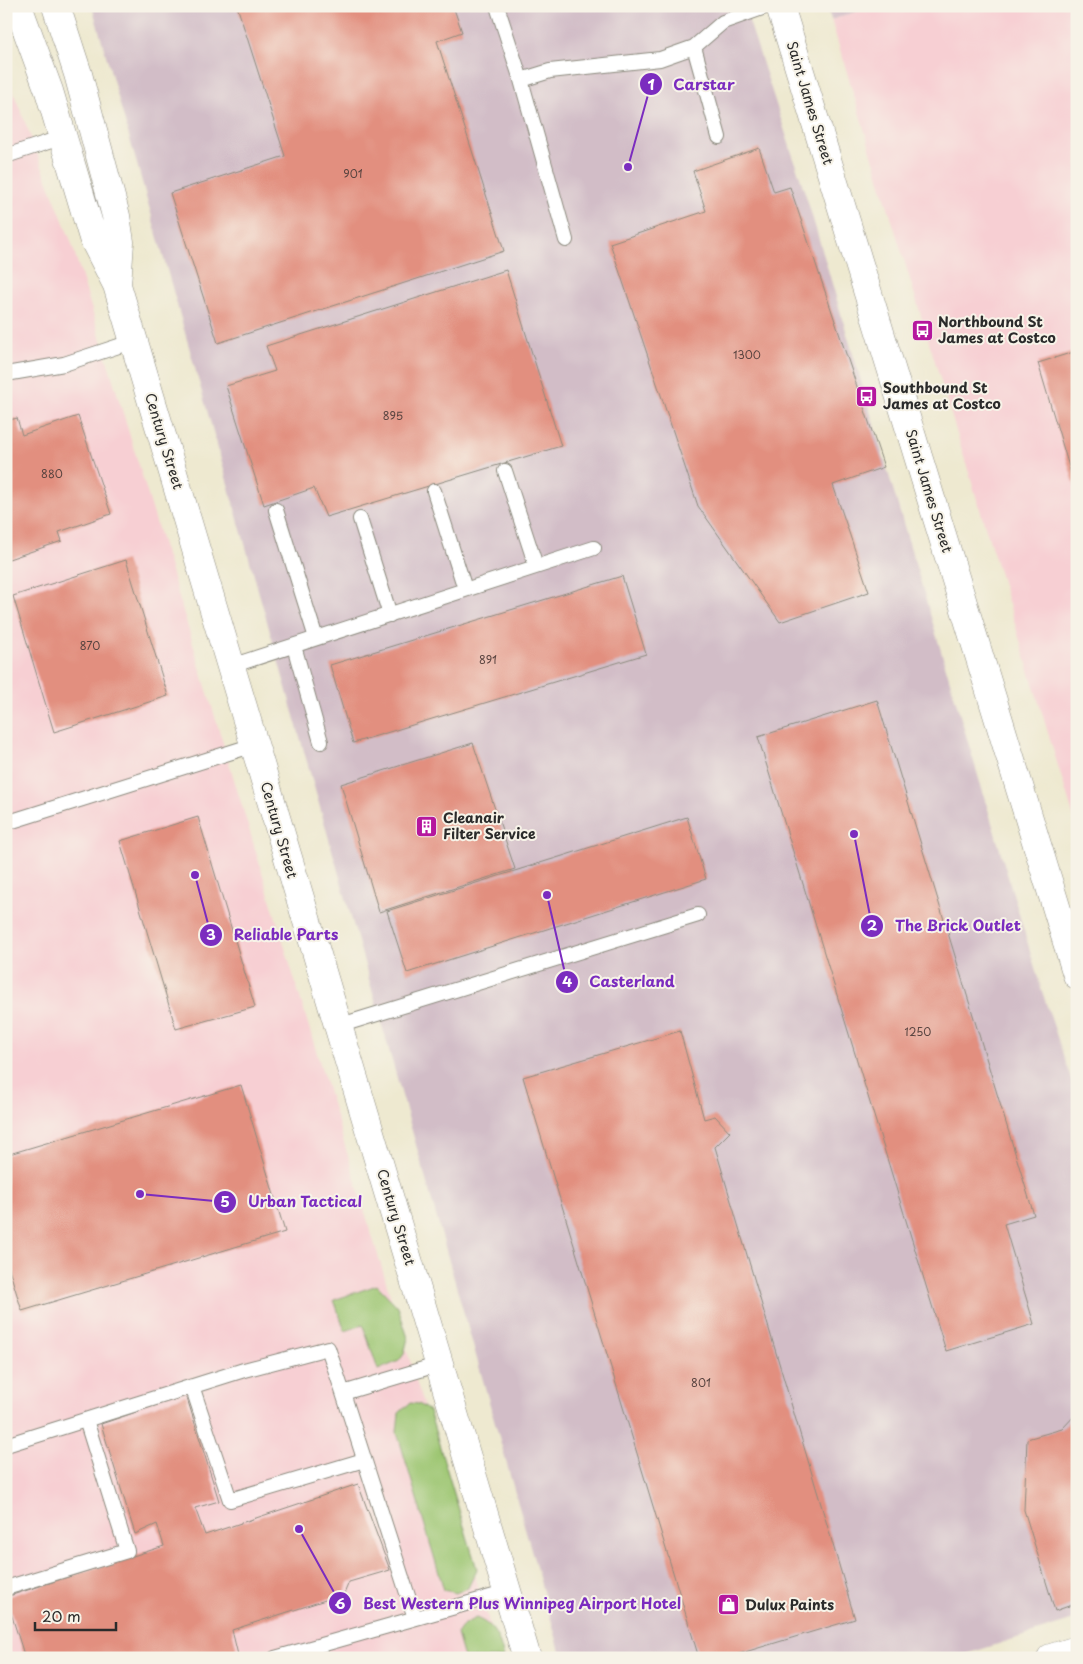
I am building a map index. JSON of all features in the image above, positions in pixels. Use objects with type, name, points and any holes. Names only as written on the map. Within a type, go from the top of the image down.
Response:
[{"type":"main road","name":"Century Street","points":[[18,6],[34,46],[93,238],[117,285],[527,1658]]},
{"type":"main road","points":[[56,6],[84,93],[116,216],[120,242],[117,285]]},
{"type":"main road","name":"Saint James Street","points":[[780,6],[1077,975]]},
{"type":"main road","points":[[1051,1658],[1077,1650]]},
{"type":"lane","points":[[497,6],[521,80],[566,240]]},
{"type":"lane","points":[[521,80],[550,72],[660,59],[694,47],[723,22],[768,6]]},
{"type":"lane","points":[[694,47],[719,137]]},
{"type":"lane","points":[[6,156],[63,138]]},
{"type":"lane","points":[[6,374],[64,364],[134,341]]},
{"type":"lane","points":[[504,471],[536,566]]},
{"type":"lane","points":[[434,491],[464,589]]},
{"type":"lane","points":[[276,510],[316,638]]},
{"type":"lane","points":[[360,519],[390,615]]},
{"type":"lane","points":[[231,666],[594,548]]},
{"type":"lane","points":[[294,646],[321,742]]},
{"type":"lane","points":[[6,824],[254,745]]},
{"type":"lane","points":[[338,1026],[698,915]]},
{"type":"lane","points":[[6,1445],[244,1370],[328,1348],[415,1618]]},
{"type":"lane","points":[[343,1393],[440,1364]]},
{"type":"lane","points":[[192,1386],[230,1500],[364,1460]]},
{"type":"lane","points":[[6,1588],[127,1551],[86,1420]]},
{"type":"lane","points":[[275,1658],[508,1592]]},
{"type":"shaded area","points":[[92,6],[744,6],[807,199],[1041,988],[1077,1097],[1077,1619],[954,1658],[562,1658]]},
{"type":"shaded area","points":[[827,6],[872,6],[831,20]]},
{"type":"shaded area","points":[[872,6],[1077,6],[1077,828],[831,20]]},
{"type":"shaded area","points":[[6,73],[71,241],[500,1658],[6,1658]]},
{"type":"green space","points":[[377,1285],[398,1307],[408,1338],[404,1354],[399,1361],[378,1370],[363,1325],[345,1331],[334,1300]]},
{"type":"green space","points":[[410,1403],[419,1404],[429,1411],[477,1569],[468,1588],[456,1593],[444,1590],[397,1432],[399,1413]]},
{"type":"green space","points":[[476,1618],[492,1629],[504,1658],[464,1658],[457,1634],[464,1624]]},
{"type":"building","points":[[237,6],[453,6],[462,32],[437,41],[504,251],[218,343],[170,193],[285,156]]},
{"type":"building","points":[[759,148],[774,192],[790,187],[884,467],[833,485],[869,592],[780,622],[698,506],[610,243],[706,211],[693,171]]},
{"type":"building","points":[[506,270],[561,446],[326,517],[314,488],[264,505],[226,386],[275,371],[266,346]]},
{"type":"building","points":[[1077,351],[1077,490],[1076,490],[1038,363]]},
{"type":"building","points":[[78,416],[111,514],[59,532],[62,541],[6,560],[6,421],[17,418],[22,435]]},
{"type":"building","points":[[126,560],[168,696],[54,732],[13,596]]},
{"type":"building","points":[[622,576],[646,654],[353,743],[330,665]]},
{"type":"building","points":[[877,700],[1034,1215],[1004,1224],[1034,1324],[946,1351],[758,737]]},
{"type":"building","name":"Cleanair Filter Service","points":[[473,743],[515,869],[379,912],[341,784]]},
{"type":"building","points":[[198,817],[255,1007],[176,1029],[120,841]]},
{"type":"building","points":[[687,817],[706,879],[407,973],[387,911]]},
{"type":"building","points":[[680,1031],[704,1119],[715,1116],[730,1132],[715,1147],[855,1619],[725,1658],[699,1658],[523,1077]]},
{"type":"building","points":[[241,1085],[285,1232],[22,1311],[6,1259],[6,1155]]},
{"type":"building","points":[[186,1395],[219,1501],[195,1508],[205,1535],[358,1484],[390,1570],[349,1582],[344,1594],[232,1630],[238,1655],[229,1658],[25,1658],[6,1597],[164,1546],[157,1524],[135,1534],[101,1424]]},
{"type":"building","points":[[1077,1413],[1077,1603],[1055,1611],[1024,1510],[1027,1439],[1062,1429]]},
{"type":"place","name":"Carstar","points":[[628,167]]},
{"type":"place","name":"Northbound St James at Costco","points":[[922,330]]},
{"type":"place","name":"Southbound St James at Costco","points":[[867,396]]},
{"type":"place","name":"Cleanair Filter Service","points":[[427,826]]},
{"type":"place","name":"The Brick Outlet","points":[[854,834]]},
{"type":"place","name":"Reliable Parts","points":[[195,875]]},
{"type":"place","name":"Casterland","points":[[547,895]]},
{"type":"place","name":"Urban Tactical","points":[[140,1194]]},
{"type":"place","name":"Best Western Plus Winnipeg Airport Hotel","points":[[299,1529]]},
{"type":"place","name":"Dulux Paints","points":[[729,1605]]}]
